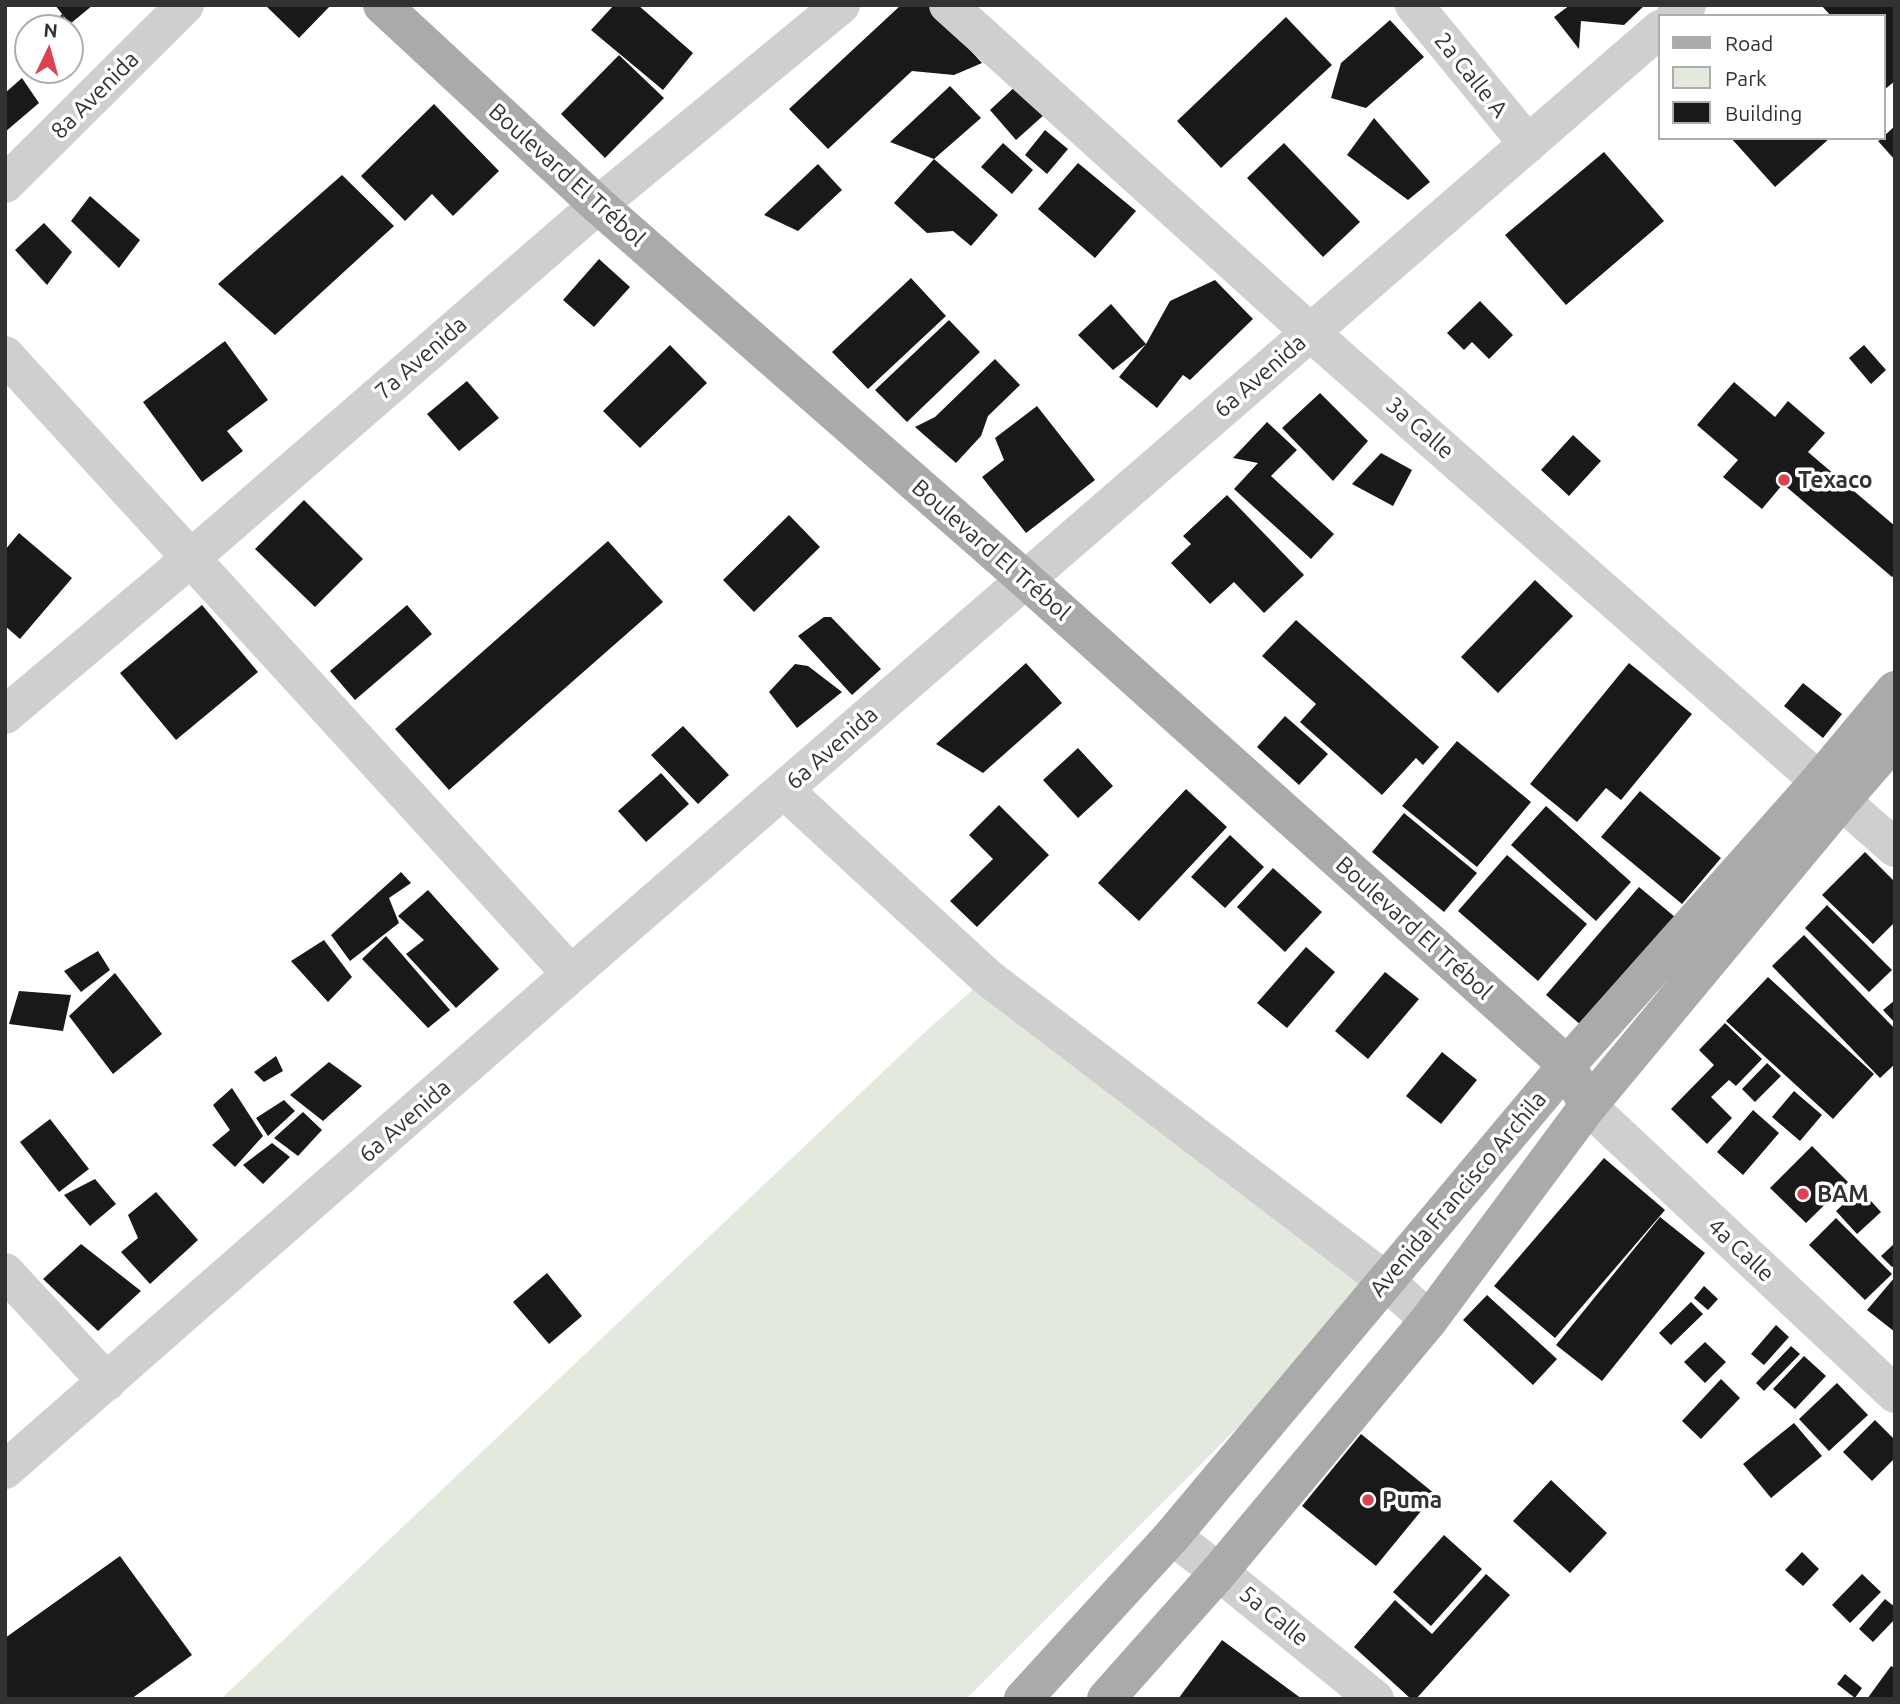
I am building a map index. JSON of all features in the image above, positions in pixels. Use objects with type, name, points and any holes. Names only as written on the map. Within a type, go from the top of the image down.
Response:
[{"type":"main road","name":"Boulevard El Trébol","points":[[382,5],[598,205],[1026,580],[1566,1065],[1588,1106]]},
{"type":"main road","name":"Avenida Francisco Archila","points":[[1106,1699],[1219,1572],[1429,1320],[1588,1106],[1831,790],[1895,690]]},
{"type":"main road","name":"Avenida Francisco Archila","points":[[1023,1699],[1172,1536],[1566,1065],[1831,790],[1895,739]]},
{"type":"street","name":"8a Avenida","points":[[5,184],[185,5]]},
{"type":"street","name":"7a Avenida","points":[[5,715],[191,558],[598,205],[841,5]]},
{"type":"street","name":"3a Calle","points":[[948,5],[1311,332],[1895,848]]},
{"type":"street","name":"2a Calle A","points":[[1414,5],[1528,144]]},
{"type":"street","name":"6a Avenida","points":[[5,1470],[571,974],[1658,31]]},
{"type":"street","points":[[5,355],[571,974]]},
{"type":"street","points":[[784,790],[987,977],[1385,1280],[1429,1320]]},
{"type":"street","name":"4a Calle","points":[[1588,1106],[1895,1394]]},
{"type":"street","points":[[5,1272],[107,1382]]},
{"type":"street","name":"5a Calle","points":[[1172,1536],[1375,1699]]},
{"type":"green space","points":[[987,977],[1385,1280],[966,1699],[221,1699],[924,1033]]},
{"type":"building","points":[[55,5],[93,5],[82,14],[62,14]]},
{"type":"building","points":[[265,5],[331,5],[299,38]]},
{"type":"building","points":[[614,5],[638,5],[693,53],[663,90],[591,30]]},
{"type":"building","points":[[901,5],[929,5],[982,63],[954,75],[912,71],[828,149],[789,109]]},
{"type":"building","points":[[1570,5],[1645,5],[1624,25],[1581,21],[1579,49],[1554,17]]},
{"type":"building","points":[[1821,5],[1895,5],[1895,81],[1886,88],[1886,14],[1829,14]]},
{"type":"building","points":[[1286,17],[1332,65],[1221,168],[1177,121]]},
{"type":"building","points":[[1390,20],[1424,57],[1366,108],[1331,98],[1341,63]]},
{"type":"building","points":[[619,55],[664,98],[605,158],[561,114]]},
{"type":"building","points":[[15,84],[26,84],[39,103],[5,132],[5,93]]},
{"type":"building","points":[[1018,84],[1045,114],[1016,140],[990,110]]},
{"type":"building","points":[[950,86],[981,118],[934,159],[890,142]]},
{"type":"building","points":[[434,104],[499,171],[453,216],[432,194],[405,221],[361,176]]},
{"type":"building","points":[[1374,118],[1430,182],[1408,200],[1347,155]]},
{"type":"building","points":[[1895,126],[1895,160],[1878,141],[1886,140],[1886,134]]},
{"type":"building","points":[[1045,130],[1068,149],[1047,174],[1025,155]]},
{"type":"building","points":[[1733,140],[1828,140],[1775,187]]},
{"type":"building","points":[[1003,143],[1033,170],[1012,194],[981,167]]},
{"type":"building","points":[[1284,143],[1360,222],[1323,257],[1247,178]]},
{"type":"building","points":[[1604,152],[1664,221],[1566,305],[1505,235]]},
{"type":"building","points":[[934,159],[998,215],[971,246],[953,231],[927,233],[894,203]]},
{"type":"building","points":[[1078,163],[1136,211],[1095,258],[1038,209]]},
{"type":"building","points":[[818,164],[842,190],[798,231],[764,215]]},
{"type":"building","points":[[342,175],[394,226],[275,335],[218,284]]},
{"type":"building","points":[[90,196],[140,240],[119,268],[71,221]]},
{"type":"building","points":[[44,223],[72,252],[47,285],[15,250]]},
{"type":"building","points":[[599,259],[630,287],[594,327],[563,300]]},
{"type":"building","points":[[911,278],[946,316],[868,389],[832,352]]},
{"type":"building","points":[[1215,280],[1253,319],[1190,380],[1183,375],[1157,408],[1119,377],[1146,344],[1170,301]]},
{"type":"building","points":[[1480,301],[1513,335],[1489,359],[1472,342],[1464,350],[1447,333]]},
{"type":"building","points":[[1111,304],[1146,344],[1113,370],[1078,335]]},
{"type":"building","points":[[949,320],[980,352],[907,422],[875,390]]},
{"type":"building","points":[[225,341],[268,400],[227,431],[243,451],[202,482],[143,402]]},
{"type":"building","points":[[670,345],[707,383],[640,448],[603,411]]},
{"type":"building","points":[[1864,345],[1886,370],[1871,384],[1849,358]]},
{"type":"building","points":[[995,359],[1020,385],[988,416],[981,436],[956,463],[915,427],[935,417]]},
{"type":"building","points":[[467,381],[499,418],[459,451],[427,414]]},
{"type":"building","name":"Texaco","points":[[1734,382],[1775,417],[1788,401],[1825,433],[1808,452],[1895,526],[1895,575],[1892,577],[1783,484],[1762,509],[1723,477],[1738,460],[1697,425]]},
{"type":"building","points":[[1320,393],[1368,441],[1333,481],[1282,428]]},
{"type":"building","points":[[1037,406],[1095,480],[1026,533],[982,477],[1004,460],[995,438]]},
{"type":"building","points":[[1267,422],[1297,450],[1271,476],[1334,534],[1311,559],[1234,489],[1258,463],[1233,458]]},
{"type":"building","points":[[1573,435],[1601,461],[1569,496],[1541,470]]},
{"type":"building","points":[[1381,453],[1412,470],[1393,506],[1352,484]]},
{"type":"building","points":[[1227,495],[1304,575],[1264,613],[1234,582],[1210,604],[1171,563],[1191,544],[1183,536]]},
{"type":"building","points":[[304,500],[363,559],[315,607],[255,549]]},
{"type":"building","points":[[789,515],[820,547],[754,612],[723,580]]},
{"type":"building","points":[[19,533],[72,578],[20,639],[5,626],[5,550]]},
{"type":"building","points":[[608,541],[663,602],[449,790],[395,729]]},
{"type":"building","points":[[1535,580],[1573,616],[1498,693],[1461,657]]},
{"type":"building","points":[[202,605],[258,672],[176,740],[120,673]]},
{"type":"building","points":[[407,605],[432,634],[355,700],[330,671]]},
{"type":"building","points":[[824,617],[831,617],[881,669],[852,695],[798,636]]},
{"type":"building","points":[[1296,620],[1439,747],[1423,765],[1416,758],[1382,795],[1300,722],[1316,704],[1262,656]]},
{"type":"building","points":[[1026,663],[1062,703],[983,773],[936,744]]},
{"type":"building","points":[[1629,663],[1692,714],[1621,800],[1606,788],[1577,822],[1530,784]]},
{"type":"building","points":[[795,664],[808,666],[842,692],[797,728],[769,692]]},
{"type":"building","points":[[1803,683],[1842,714],[1823,738],[1784,706]]},
{"type":"building","points":[[1285,716],[1328,754],[1299,785],[1257,747]]},
{"type":"building","points":[[683,726],[729,775],[698,804],[651,755]]},
{"type":"building","points":[[1457,741],[1531,802],[1477,867],[1402,806]]},
{"type":"building","points":[[1078,748],[1113,786],[1078,818],[1043,780]]},
{"type":"building","points":[[661,773],[689,804],[646,842],[618,811]]},
{"type":"building","points":[[1186,789],[1227,827],[1139,921],[1098,883]]},
{"type":"building","points":[[1640,791],[1721,858],[1682,904],[1601,837]]},
{"type":"building","points":[[999,805],[1049,855],[977,927],[950,901],[993,859],[969,835]]},
{"type":"building","points":[[1546,806],[1631,882],[1596,921],[1511,845]]},
{"type":"building","points":[[1404,813],[1477,873],[1444,912],[1372,852]]},
{"type":"building","points":[[1230,835],[1264,867],[1225,908],[1191,877]]},
{"type":"building","points":[[1865,852],[1895,882],[1895,922],[1873,944],[1822,895]]},
{"type":"building","points":[[1507,855],[1587,924],[1538,981],[1458,911]]},
{"type":"building","points":[[1273,868],[1322,912],[1285,952],[1237,907]]},
{"type":"building","points":[[401,872],[411,883],[389,898],[399,923],[350,961],[331,935]]},
{"type":"building","points":[[1639,887],[1675,917],[1581,1025],[1546,995]]},
{"type":"building","points":[[428,890],[499,969],[456,1008],[406,954],[424,940],[398,916]]},
{"type":"building","points":[[1827,905],[1892,970],[1869,992],[1805,928]]},
{"type":"building","points":[[1804,935],[1895,1029],[1895,1064],[1880,1078],[1772,966]]},
{"type":"building","points":[[386,936],[450,1010],[428,1028],[362,959]]},
{"type":"building","points":[[324,940],[352,977],[328,1002],[291,961]]},
{"type":"building","points":[[1306,947],[1335,972],[1287,1028],[1257,1003]]},
{"type":"building","points":[[98,951],[110,970],[81,992],[64,971]]},
{"type":"building","points":[[1385,972],[1419,999],[1368,1059],[1335,1031]]},
{"type":"building","points":[[115,973],[162,1034],[113,1074],[69,1016]]},
{"type":"building","points":[[1768,977],[1874,1074],[1833,1119],[1726,1021]]},
{"type":"building","points":[[19,991],[71,995],[63,1031],[9,1024]]},
{"type":"building","points":[[1895,1000],[1895,1023],[1883,1010]]},
{"type":"building","points":[[1725,1023],[1762,1059],[1736,1086],[1729,1080],[1711,1097],[1732,1118],[1707,1144],[1671,1109],[1714,1065],[1699,1050]]},
{"type":"building","points":[[1442,1052],[1477,1080],[1441,1124],[1406,1096]]},
{"type":"building","points":[[276,1056],[283,1071],[264,1082],[254,1072]]},
{"type":"building","points":[[329,1062],[362,1086],[323,1121],[290,1095]]},
{"type":"building","points":[[1767,1063],[1781,1076],[1755,1102],[1742,1089]]},
{"type":"building","points":[[232,1088],[263,1136],[235,1167],[212,1145],[230,1130],[213,1105]]},
{"type":"building","points":[[1794,1091],[1822,1115],[1800,1141],[1772,1117]]},
{"type":"building","points":[[284,1100],[295,1111],[268,1136],[256,1118]]},
{"type":"building","points":[[1753,1110],[1779,1133],[1743,1175],[1717,1152]]},
{"type":"building","points":[[303,1112],[322,1130],[298,1156],[274,1138]]},
{"type":"building","points":[[50,1119],[89,1169],[59,1192],[20,1142]]},
{"type":"building","points":[[272,1143],[290,1157],[263,1184],[243,1165]]},
{"type":"building","points":[[1812,1146],[1848,1182],[1806,1223],[1770,1188]]},
{"type":"building","points":[[1604,1158],[1665,1210],[1555,1338],[1494,1286]]},
{"type":"building","points":[[95,1179],[116,1204],[90,1226],[64,1195]]},
{"type":"building","points":[[1860,1189],[1881,1212],[1857,1234],[1836,1211]]},
{"type":"building","points":[[156,1192],[198,1240],[150,1284],[121,1252],[138,1238],[128,1215]]},
{"type":"building","points":[[1660,1217],[1705,1253],[1602,1381],[1556,1345]]},
{"type":"building","points":[[1836,1218],[1892,1274],[1865,1300],[1809,1245]]},
{"type":"building","points":[[1895,1243],[1895,1265],[1892,1267],[1881,1256]]},
{"type":"building","points":[[81,1244],[141,1291],[98,1331],[43,1279]]},
{"type":"building","points":[[547,1273],[582,1316],[549,1344],[513,1302]]},
{"type":"building","points":[[1895,1277],[1895,1332],[1867,1310]]},
{"type":"building","points":[[1704,1286],[1718,1299],[1708,1310],[1694,1298]]},
{"type":"building","points":[[1487,1295],[1557,1359],[1533,1385],[1463,1320]]},
{"type":"building","points":[[1691,1302],[1703,1314],[1671,1345],[1659,1333]]},
{"type":"building","points":[[1776,1325],[1789,1337],[1764,1365],[1751,1354]]},
{"type":"building","points":[[1705,1342],[1726,1362],[1705,1383],[1684,1362]]},
{"type":"building","points":[[1791,1346],[1800,1354],[1764,1391],[1756,1383]]},
{"type":"building","points":[[1804,1356],[1826,1376],[1795,1409],[1773,1389]]},
{"type":"building","points":[[1721,1379],[1740,1398],[1701,1439],[1682,1421]]},
{"type":"building","points":[[1837,1383],[1868,1415],[1829,1451],[1799,1419]]},
{"type":"building","points":[[1875,1420],[1895,1440],[1895,1458],[1872,1481],[1843,1452]]},
{"type":"building","points":[[1794,1423],[1822,1456],[1771,1498],[1743,1464]]},
{"type":"building","name":"Puma","points":[[1361,1434],[1435,1494],[1376,1566],[1302,1506]]},
{"type":"building","points":[[1551,1480],[1607,1533],[1570,1573],[1513,1521]]},
{"type":"building","points":[[1444,1535],[1482,1569],[1431,1626],[1393,1592]]},
{"type":"building","points":[[1802,1552],[1819,1569],[1803,1586],[1785,1570]]},
{"type":"building","points":[[120,1556],[192,1655],[131,1699],[5,1699],[5,1638]]},
{"type":"building","points":[[1486,1574],[1510,1595],[1416,1699],[1411,1699],[1354,1647],[1395,1600],[1432,1634]]},
{"type":"building","points":[[1862,1574],[1881,1592],[1850,1623],[1832,1605]]},
{"type":"building","points":[[1885,1599],[1895,1607],[1895,1619],[1873,1642],[1859,1629]]},
{"type":"building","points":[[1222,1640],[1302,1699],[1178,1699]]},
{"type":"building","points":[[1891,1666],[1895,1668],[1895,1695],[1892,1699],[1867,1699]]},
{"type":"building","points":[[1845,1674],[1862,1688],[1855,1698],[1837,1684]]},
{"type":"place","name":"Texaco","points":[[1784,480]]},
{"type":"place","name":"BAM","points":[[1803,1194]]},
{"type":"place","name":"Puma","points":[[1368,1500]]}]
